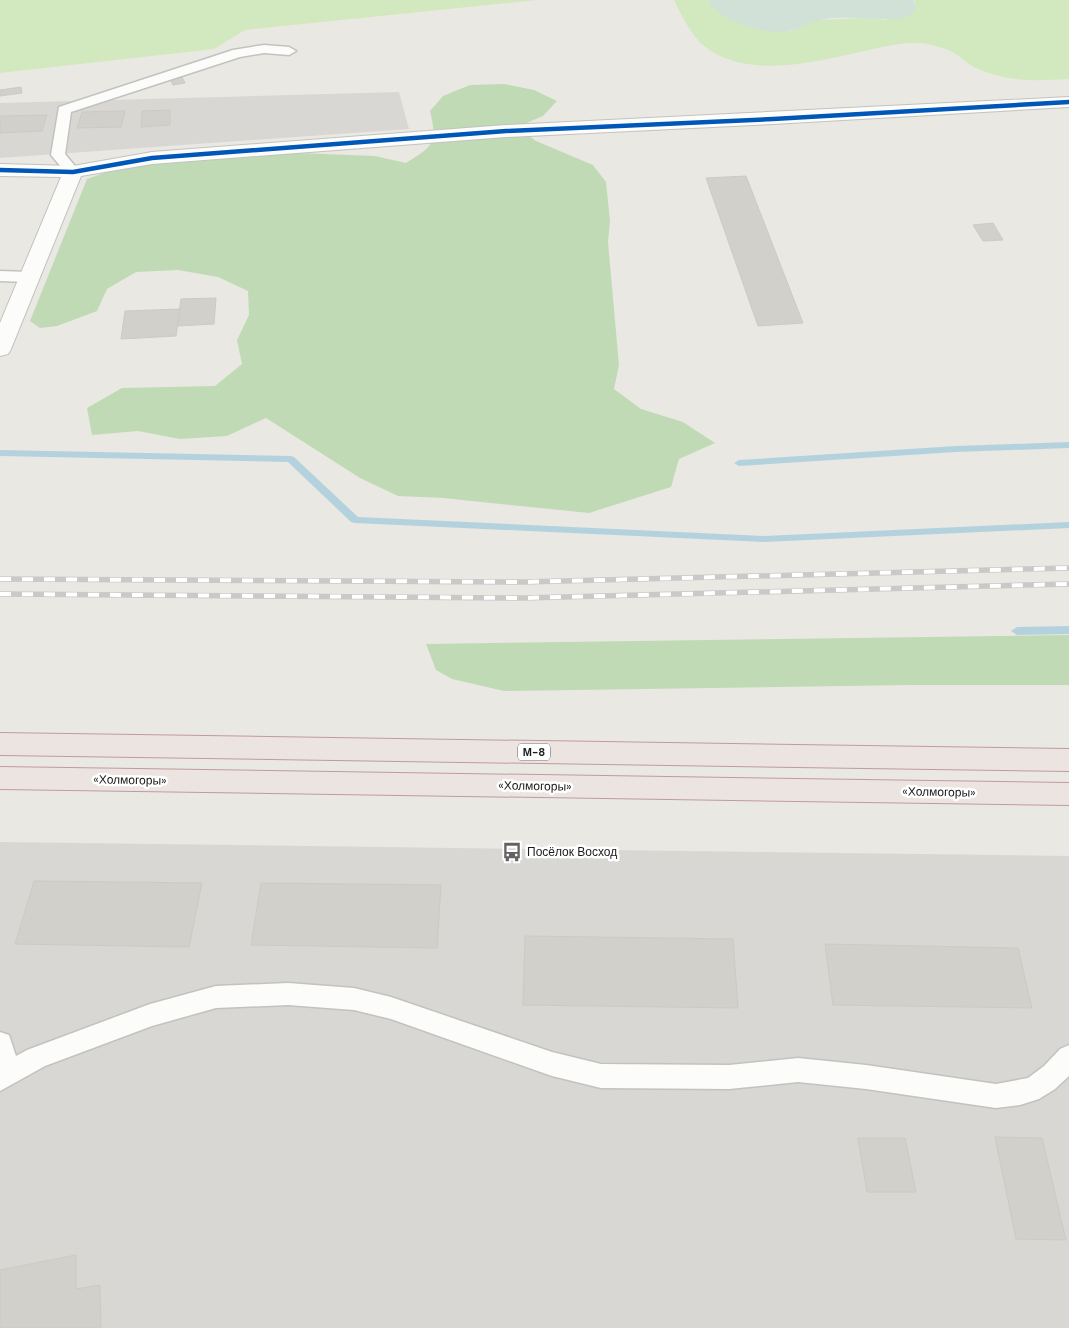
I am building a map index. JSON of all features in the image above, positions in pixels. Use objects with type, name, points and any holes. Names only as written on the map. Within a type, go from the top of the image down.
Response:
[{"type":"highway","name":"М-8","points":[[0,744],[1069,760]]},
{"type":"highway","name":"«Холмогоры»","points":[[0,778],[1069,794]]},
{"type":"street","points":[[0,170],[73,172],[152,158],[486,133],[1069,102]]},
{"type":"street","points":[[0,349],[73,172]]},
{"type":"lane","points":[[73,172],[58,155],[64,110],[238,53],[264,49],[289,51]]},
{"type":"lane","points":[[0,276],[29,277]]},
{"type":"lane","points":[[0,1078],[36,1058],[150,1015],[216,998],[288,994],[354,999],[382,1006],[552,1064],[601,1076],[729,1077],[798,1070],[866,1077],[996,1096],[1016,1095],[1038,1088],[1055,1075],[1069,1057]]},
{"type":"lane","points":[[0,1043],[4,1060],[0,1078]]},
{"type":"shaded area","points":[[710,0],[913,0],[916,8],[911,14],[902,19],[833,18],[783,32],[760,30],[736,22],[716,11],[709,4]]},
{"type":"shaded area","points":[[399,92],[409,129],[0,158],[0,103]]},
{"type":"shaded area","points":[[0,842],[1069,856],[1069,1328],[0,1328]]},
{"type":"green space","points":[[0,0],[538,0],[245,30],[214,49],[0,73]]},
{"type":"green space","points":[[674,0],[710,0],[709,4],[771,31],[791,31],[816,20],[867,18],[885,20],[916,2],[913,0],[1069,0],[1069,79],[1022,80],[999,76],[973,67],[949,51],[921,43],[893,45],[792,65],[753,65],[718,55],[703,45],[687,24]]},
{"type":"green space","points":[[504,84],[534,90],[557,101],[543,116],[517,127],[536,141],[593,165],[606,182],[610,221],[608,242],[619,365],[614,389],[641,409],[683,422],[715,443],[679,459],[671,487],[589,513],[443,498],[398,496],[360,478],[266,418],[227,436],[180,439],[138,431],[92,435],[87,408],[122,388],[215,386],[242,364],[237,340],[249,315],[248,291],[218,277],[178,270],[136,272],[107,289],[97,311],[57,326],[40,328],[30,321],[87,179],[121,167],[299,153],[375,156],[406,163],[428,148],[431,143],[433,131],[430,111],[443,96],[470,85]]},
{"type":"green space","points":[[1069,635],[1069,685],[911,685],[504,691],[452,679],[436,670],[426,644]]},
{"type":"building","points":[[182,77],[185,83],[173,85],[170,79]]},
{"type":"building","points":[[21,87],[22,93],[0,96],[0,90]]},
{"type":"building","points":[[170,110],[170,125],[141,127],[142,111]]},
{"type":"building","points":[[125,111],[121,127],[77,128],[82,112]]},
{"type":"building","points":[[47,115],[42,131],[0,133],[0,116]]},
{"type":"building","points":[[746,176],[803,323],[758,326],[706,178]]},
{"type":"building","points":[[993,223],[1003,240],[983,241],[973,225]]},
{"type":"building","points":[[216,298],[214,324],[177,326],[181,299]]},
{"type":"building","points":[[180,309],[176,336],[121,339],[125,311]]},
{"type":"building","points":[[34,881],[202,883],[189,947],[15,944]]},
{"type":"building","points":[[261,883],[441,885],[437,948],[251,945]]},
{"type":"building","points":[[525,936],[733,939],[738,1008],[523,1005]]},
{"type":"building","points":[[825,944],[1018,948],[1032,1008],[833,1005]]},
{"type":"building","points":[[995,1137],[1042,1138],[1066,1240],[1016,1239]]},
{"type":"building","points":[[858,1138],[905,1138],[916,1192],[867,1192]]},
{"type":"building","points":[[76,1255],[76,1289],[100,1285],[101,1328],[0,1328],[0,1270]]},
{"type":"waterway","points":[[739,463],[956,449],[1069,445]]},
{"type":"waterway","points":[[0,453],[291,459],[355,520],[765,539],[1069,525]]},
{"type":"waterway","points":[[1017,631],[1069,630]]},
{"type":"railway","points":[[0,579],[524,582],[1069,568]]},
{"type":"railway","points":[[0,594],[524,598],[1069,584]]},
{"type":"cycle path","points":[[0,170],[73,172],[152,158],[506,131],[773,119],[1069,102]]},
{"type":"place","name":"Посёлок Восход","points":[[512,852]]}]
